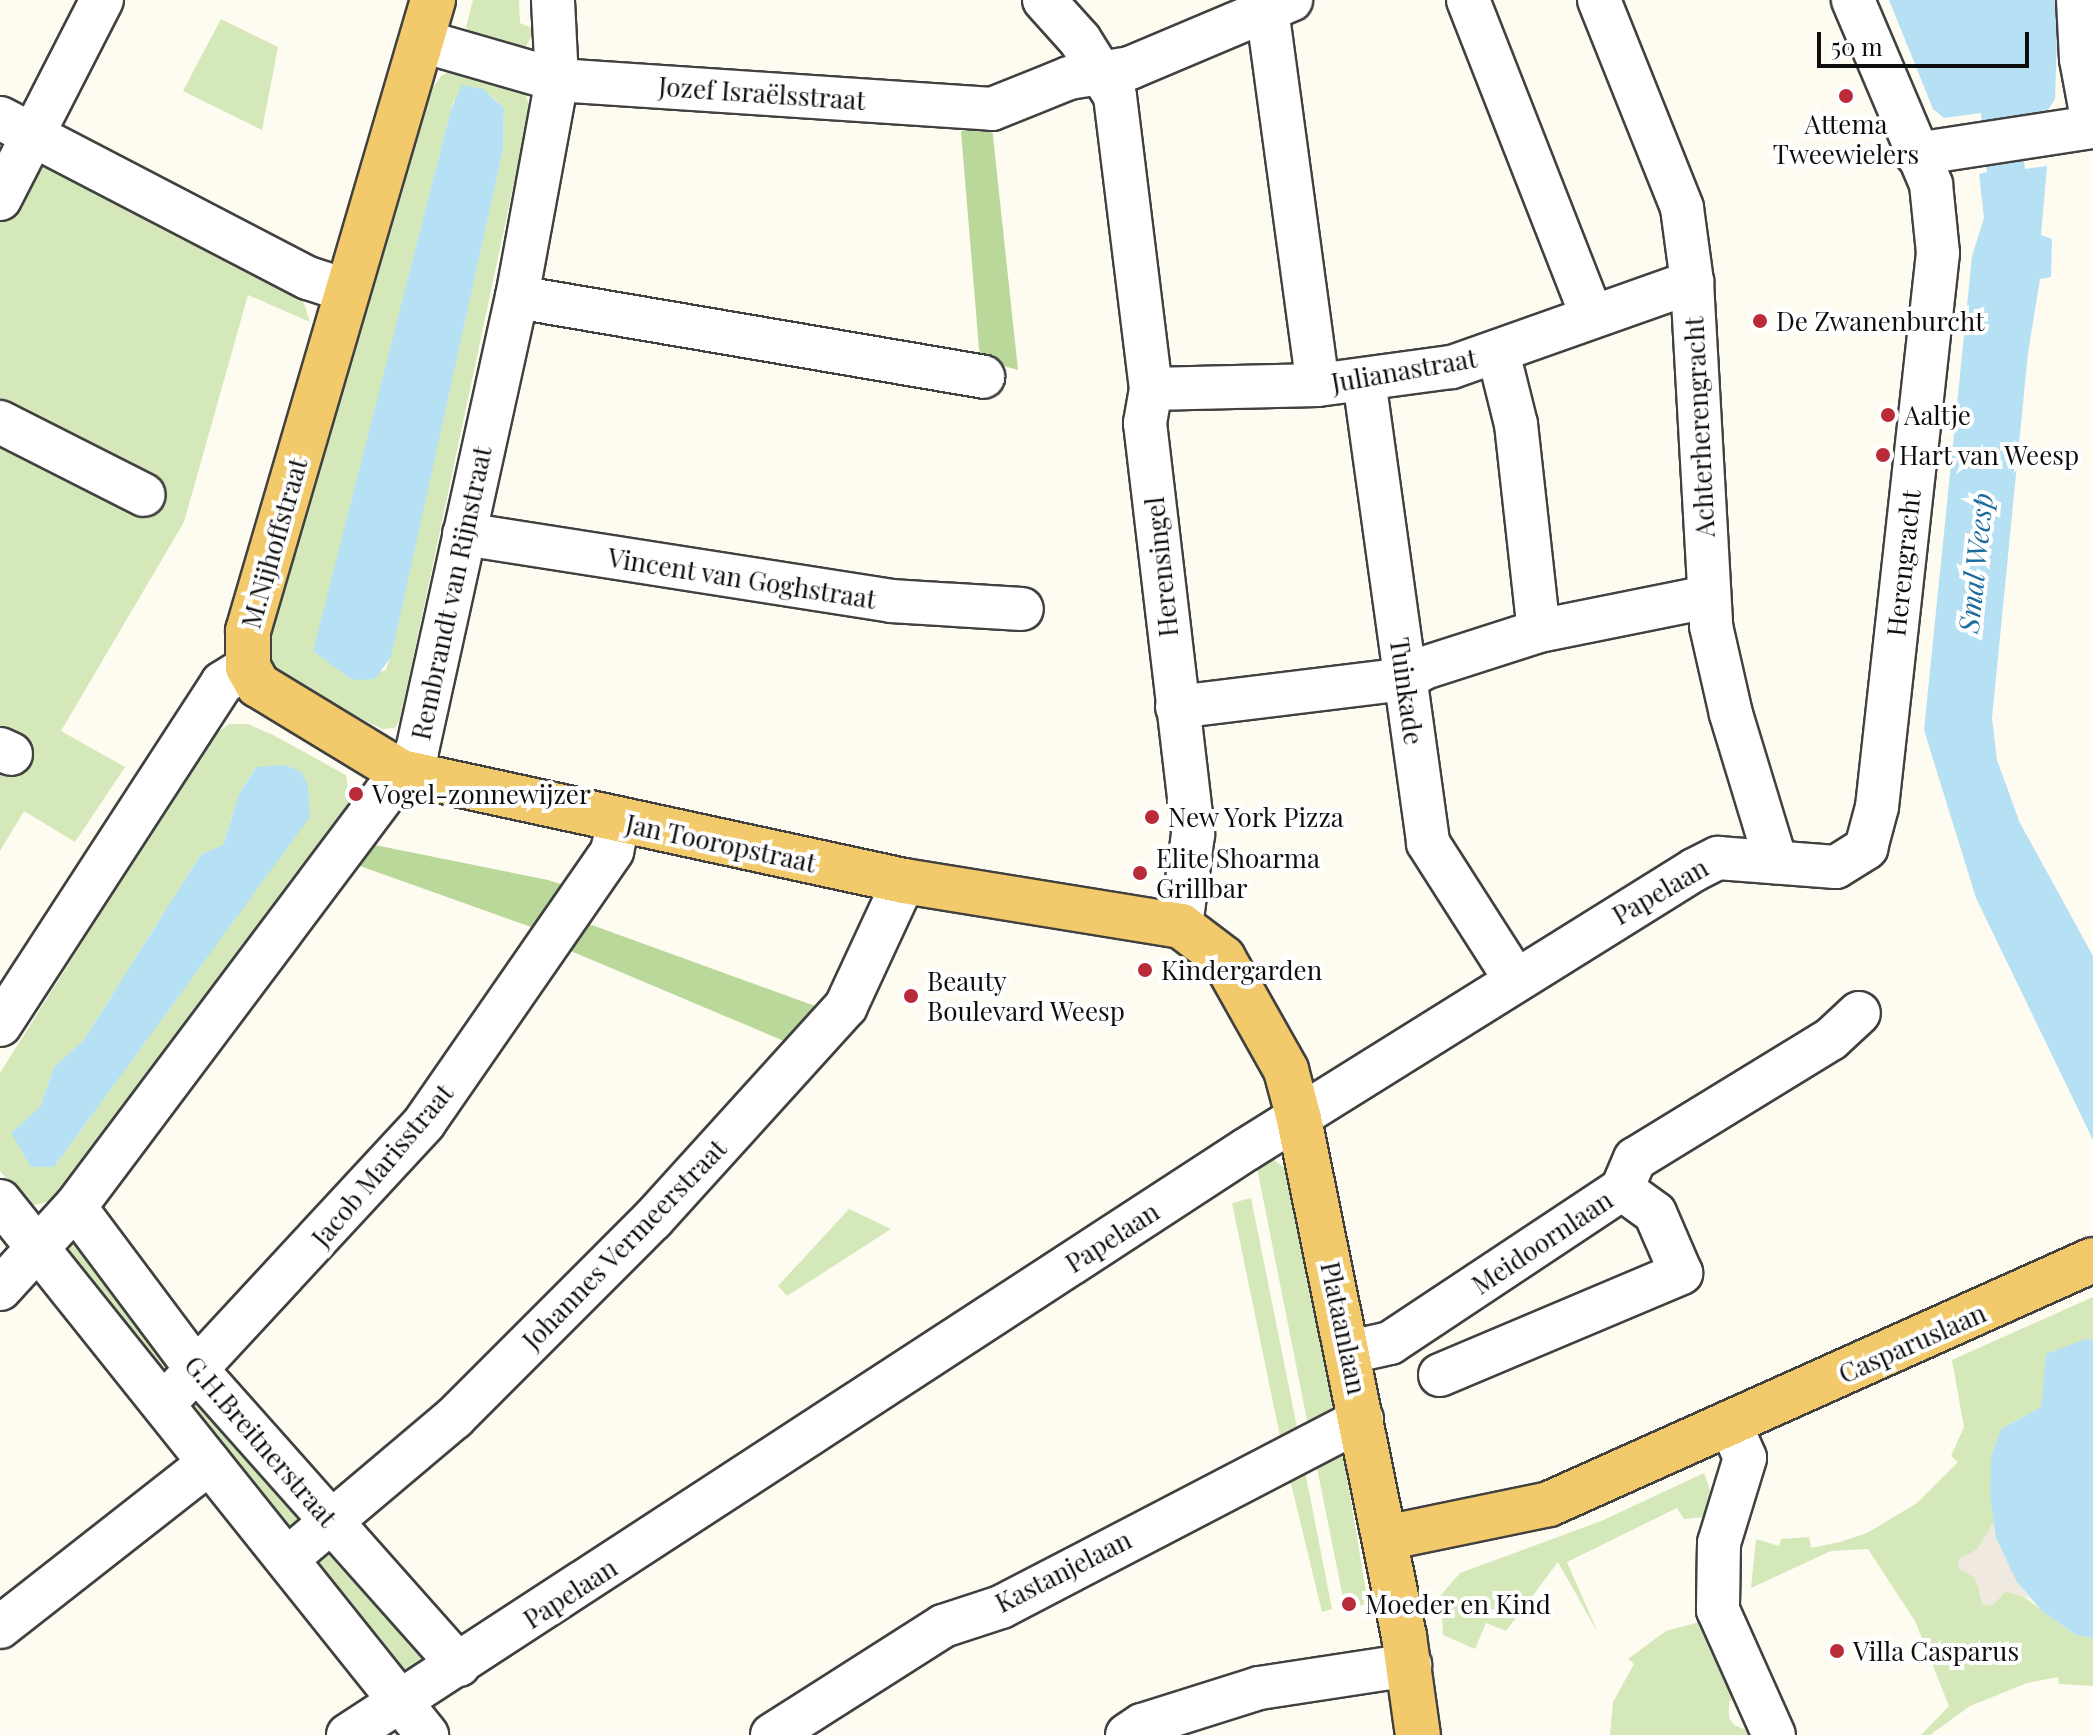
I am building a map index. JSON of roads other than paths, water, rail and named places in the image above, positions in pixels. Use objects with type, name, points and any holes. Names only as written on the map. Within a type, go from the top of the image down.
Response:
[{"type":"main road","name":"M.Nijhoffstraat","points":[[248,667],[248,631],[427,20]]},
{"type":"main road","name":"Jan Tooropstraat","points":[[248,667],[258,685],[401,772],[904,881],[1181,926]]},
{"type":"main road","points":[[1181,926],[1223,958],[1286,1070],[1299,1119]]},
{"type":"main road","name":"Plataanlaan","points":[[1299,1119],[1350,1352],[1410,1665],[1418,1735]]},
{"type":"main road","name":"Casparuslaan","points":[[1385,1538],[1549,1504],[2093,1260]]},
{"type":"street","points":[[0,199],[17,127],[102,0]]},
{"type":"street","name":"Rembrandt van Rijnstraat","points":[[0,1289],[75,1207],[417,751],[517,297],[557,80],[553,0]]},
{"type":"street","name":"Herensingel","points":[[1044,0],[1102,72],[1115,96],[1151,389],[1145,423],[1193,834],[1181,926]]},
{"type":"street","points":[[1468,0],[1592,317]]},
{"type":"street","name":"Achterherengracht","points":[[1599,0],[1682,208],[1692,282],[1708,597],[1731,714],[1776,862]]},
{"type":"street","name":"Herengracht","points":[[1853,0],[1931,184],[1938,253],[1877,807]]},
{"type":"street","points":[[1916,154],[2041,137],[2093,126],[2081,59],[2078,0]]},
{"type":"street","points":[[1279,5],[1318,385]]},
{"type":"street","name":"Jozef Israëlsstraat","points":[[427,20],[557,80],[992,109],[1069,78],[1130,68],[1279,5]]},
{"type":"street","points":[[17,127],[308,278],[348,291]]},
{"type":"street","name":"Julianastraat","points":[[1151,389],[1318,385],[1452,367],[1692,282]]},
{"type":"street","points":[[517,297],[983,377]]},
{"type":"street","points":[[1498,352],[1516,424],[1539,631]]},
{"type":"street","name":"Tuinkade","points":[[1364,380],[1428,843],[1515,979]]},
{"type":"street","points":[[0,422],[144,495]]},
{"type":"street","name":"Vincent van Goghstraat","points":[[464,534],[891,601],[1022,609]]},
{"type":"street","points":[[1177,707],[1405,679],[1424,668],[1539,631],[1708,597]]},
{"type":"street","name":"M.Nijhoffstraat","points":[[0,1025],[222,683],[248,667]]},
{"type":"street","name":"Papelaan","points":[[348,1735],[1515,979],[1718,858],[1836,867],[1855,858],[1866,848],[1877,807]]},
{"type":"street","name":"Jacob Marisstraat","points":[[164,1404],[424,1123],[612,851],[619,821]]},
{"type":"street","name":"Johannes Vermeerstraat","points":[[287,1559],[454,1418],[653,1219],[846,1006],[904,881]]},
{"type":"street","points":[[1622,1189],[1635,1159],[1831,1039],[1859,1013]]},
{"type":"street","name":"Meidoornlaan","points":[[1350,1352],[1390,1343],[1622,1189],[1655,1213],[1681,1273],[1440,1375]]},
{"type":"street","name":"G.H.Breitnerstraat","points":[[0,1201],[427,1735]]},
{"type":"street","name":"G.H.Breitnerstraat","points":[[75,1207],[196,1369],[459,1665]]},
{"type":"street","name":"Kastanjelaan","points":[[772,1735],[943,1626],[1001,1607],[1362,1419]]},
{"type":"street","points":[[1730,1424],[1745,1458],[1719,1543],[1718,1610],[1728,1641],[1774,1735]]},
{"type":"street","points":[[0,1627],[209,1463]]},
{"type":"street","points":[[1127,1735],[1246,1691],[1410,1665]]},
{"type":"water","name":"Smal Weesp","points":[[1889,0],[2058,0],[2055,99],[2048,110],[2018,115],[2025,169],[2047,166],[2041,235],[2052,239],[2051,277],[2040,279],[2028,353],[1992,718],[1997,760],[2020,823],[2093,956],[2093,1140],[1976,898],[1924,730],[1972,256],[1984,218],[1979,174],[1987,172],[1981,113],[1944,118],[1933,109]]},
{"type":"water","points":[[462,85],[483,89],[504,108],[503,150],[391,657],[375,679],[352,680],[313,651],[451,109]]},
{"type":"water","points":[[285,765],[301,772],[308,785],[310,817],[54,1167],[31,1167],[11,1133],[40,1107],[54,1067],[83,1041],[201,854],[223,845],[239,794],[256,767]]},
{"type":"water","points":[[2086,1339],[2093,1340],[2093,1638],[2076,1635],[2042,1611],[2017,1582],[1996,1538],[1990,1496],[1991,1457],[2001,1429],[2041,1407],[2046,1354]]},
{"type":"place","name":"Attema Tweewielers","points":[[1846,96]]},
{"type":"place","name":"De Zwanenburcht","points":[[1760,321]]},
{"type":"place","name":"Aaltje","points":[[1888,415]]},
{"type":"place","name":"Hart van Weesp","points":[[1883,455]]},
{"type":"place","name":"Vogel-zonnewijzer","points":[[356,794]]},
{"type":"place","name":"New York Pizza","points":[[1152,817]]},
{"type":"place","name":"Elite Shoarma Grillbar","points":[[1140,873]]},
{"type":"place","name":"Kindergarden","points":[[1145,970]]},
{"type":"place","name":"Beauty Boulevard Weesp","points":[[911,996]]},
{"type":"place","name":"Moeder en Kind","points":[[1349,1604]]},
{"type":"place","name":"Villa Casparus","points":[[1837,1651]]}]
